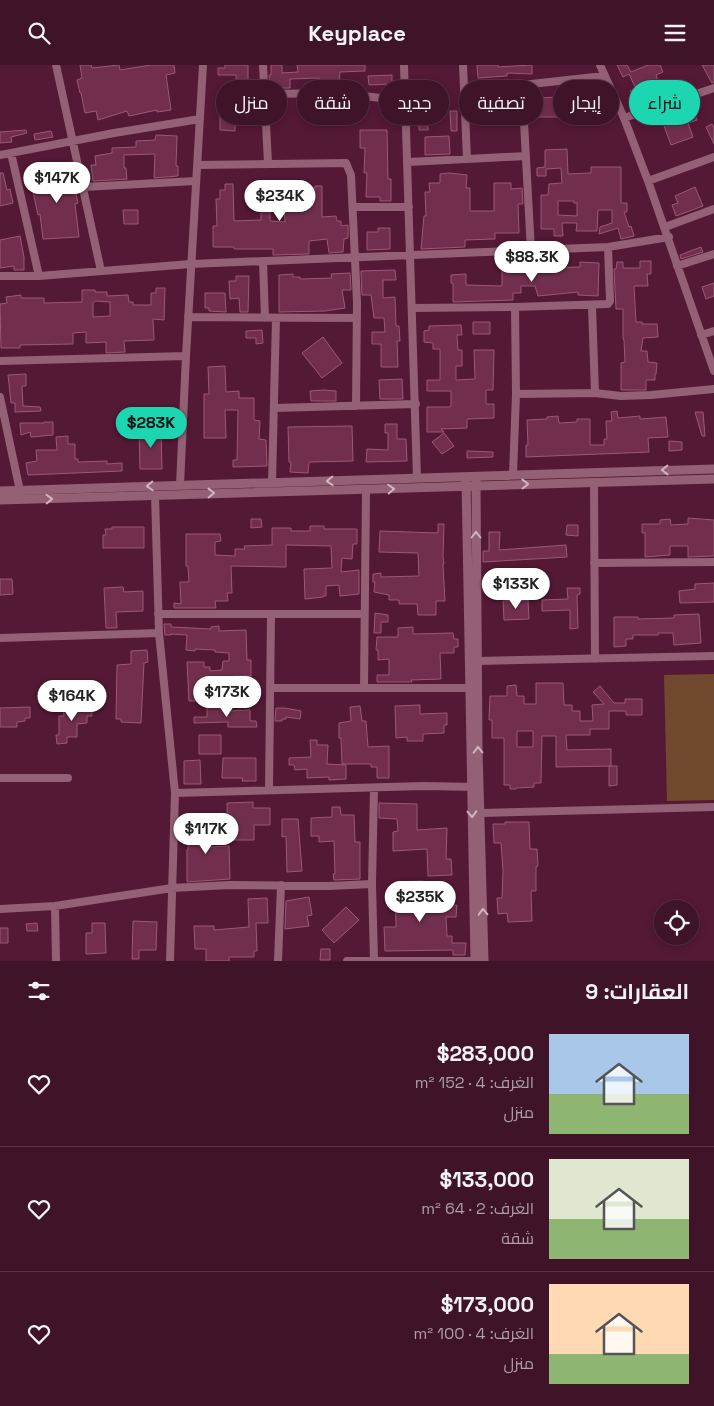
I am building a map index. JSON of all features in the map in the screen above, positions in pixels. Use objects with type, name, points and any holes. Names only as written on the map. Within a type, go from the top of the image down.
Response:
[{"type":"street","points":[[56,65],[101,271]]},
{"type":"street","points":[[180,485],[203,65]]},
{"type":"street","points":[[263,65],[264,80]]},
{"type":"street","points":[[404,65],[405,80]]},
{"type":"street","points":[[463,65],[464,80]]},
{"type":"street","points":[[600,65],[624,118],[669,237],[714,371]]},
{"type":"street","points":[[543,83],[604,76]]},
{"type":"street","points":[[624,118],[714,88]]},
{"type":"street","points":[[287,93],[338,93],[379,98]]},
{"type":"street","points":[[0,155],[200,119]]},
{"type":"street","points":[[266,125],[268,163]]},
{"type":"street","points":[[407,125],[417,477]]},
{"type":"street","points":[[466,125],[467,159]]},
{"type":"street","points":[[524,125],[532,251]]},
{"type":"street","points":[[11,153],[39,275]]},
{"type":"street","points":[[408,162],[526,156]]},
{"type":"street","points":[[648,181],[714,157]]},
{"type":"street","points":[[197,165],[346,163],[351,175],[356,257],[356,406]]},
{"type":"street","points":[[83,187],[196,181]]},
{"type":"street","points":[[353,207],[409,207]]},
{"type":"street","points":[[665,227],[714,209]]},
{"type":"street","points":[[0,276],[263,261],[608,247],[669,237]]},
{"type":"street","points":[[412,308],[592,306],[610,303],[608,247]]},
{"type":"street","points":[[678,266],[714,254]]},
{"type":"street","points":[[263,261],[265,318]]},
{"type":"street","points":[[592,306],[595,393]]},
{"type":"street","points":[[513,475],[516,394],[515,307]]},
{"type":"street","points":[[188,317],[356,318]]},
{"type":"street","points":[[272,483],[276,318]]},
{"type":"street","points":[[701,335],[714,331]]},
{"type":"street","points":[[0,361],[186,356]]},
{"type":"street","points":[[516,394],[595,393],[621,396],[714,389]]},
{"type":"street","points":[[0,397],[20,491]]},
{"type":"street","points":[[275,408],[416,404]]},
{"type":"street","points":[[473,482],[513,475],[714,469]]},
{"type":"street","points":[[0,491],[466,476],[473,482],[477,661],[475,961],[347,961]]},
{"type":"street","points":[[0,501],[366,490],[473,482],[594,482],[714,479]]},
{"type":"street","points":[[473,482],[470,688],[475,787],[481,813],[484,961]]},
{"type":"street","points":[[594,482],[595,659]]},
{"type":"street","points":[[364,688],[366,490]]},
{"type":"street","points":[[155,495],[159,633],[175,793],[170,961]]},
{"type":"street","points":[[594,563],[714,562]]},
{"type":"street","points":[[158,613],[364,614]]},
{"type":"street","points":[[269,789],[271,614]]},
{"type":"street","points":[[0,638],[159,633]]},
{"type":"street","points":[[477,661],[714,656]]},
{"type":"street","points":[[270,688],[470,688]]},
{"type":"street","points":[[0,778],[68,778]]},
{"type":"street","points":[[374,787],[372,884],[374,960]]},
{"type":"street","points":[[175,793],[269,789],[475,787]]},
{"type":"street","points":[[481,813],[714,807]]},
{"type":"street","points":[[0,909],[55,907],[172,888],[230,885],[372,884]]},
{"type":"street","points":[[278,961],[281,885]]},
{"type":"street","points":[[55,907],[56,961]]},
{"type":"shaded area","points":[[714,674],[714,800],[667,801],[664,675]]},
{"type":"building","points":[[80,65],[91,65],[92,68],[119,65],[120,70],[151,65],[174,65],[175,73],[166,75],[171,110],[157,112],[157,110],[129,116],[127,111],[98,120],[96,111],[85,113],[77,80],[82,78]]},
{"type":"building","points":[[225,65],[248,65],[248,80],[236,80],[236,75],[218,75],[218,68],[225,68]]},
{"type":"building","points":[[271,65],[282,65],[282,73],[298,72],[297,65],[365,65],[365,71],[340,72],[339,80],[319,80],[319,78],[290,79],[290,88],[287,88],[287,80],[269,80],[269,75],[271,75]]},
{"type":"building","points":[[477,65],[498,65],[498,67],[532,65],[532,74],[507,73],[507,76],[478,78]]},
{"type":"building","points":[[617,65],[627,65],[631,72],[648,65],[660,65],[663,72],[656,75],[658,80],[632,80],[629,74],[623,77]]},
{"type":"building","points":[[702,65],[714,65],[714,82],[712,83]]},
{"type":"building","points":[[392,75],[392,80],[379,80],[379,85],[369,85],[368,76]]},
{"type":"building","points":[[553,97],[553,117],[543,117],[543,98]]},
{"type":"building","points":[[450,111],[457,111],[457,131],[451,131]]},
{"type":"building","points":[[712,124],[714,128],[714,144],[706,127]]},
{"type":"building","points":[[220,125],[235,125],[235,131],[220,130]]},
{"type":"building","points":[[419,125],[428,125],[428,130],[419,130]]},
{"type":"building","points":[[664,125],[689,125],[693,137],[671,145]]},
{"type":"building","points":[[26,130],[27,133],[11,137],[12,142],[0,143],[0,132]]},
{"type":"building","points":[[360,130],[387,130],[388,179],[391,179],[391,201],[380,201],[380,197],[366,197],[367,173],[364,173],[365,148],[360,148]]},
{"type":"building","points":[[51,131],[53,137],[35,140],[34,134]]},
{"type":"building","points":[[156,135],[177,136],[176,166],[178,166],[178,176],[154,178],[155,154],[124,155],[124,168],[126,168],[127,179],[93,181],[91,165],[96,165],[95,156],[112,153],[112,148],[136,147],[136,141],[155,140]]},
{"type":"building","points":[[449,136],[450,154],[425,155],[425,137]]},
{"type":"building","points":[[567,149],[568,174],[591,173],[591,167],[621,167],[621,203],[627,203],[627,212],[624,212],[634,236],[621,239],[618,228],[599,234],[600,227],[612,223],[612,210],[598,210],[597,231],[576,231],[577,223],[562,223],[563,236],[554,236],[554,229],[541,229],[541,195],[548,195],[549,184],[562,183],[561,168],[546,169],[546,176],[537,176],[537,168],[545,167],[545,150]],"holes":[[[558,201],[574,201],[574,203],[577,203],[577,216],[558,215]]]},
{"type":"building","points":[[71,162],[78,203],[75,204],[79,237],[43,239],[40,214],[38,215],[32,187],[29,188],[27,177],[43,174],[46,192],[61,188],[56,166]]},
{"type":"building","points":[[0,173],[3,173],[7,190],[10,189],[13,203],[0,206]]},
{"type":"building","points":[[440,174],[467,175],[466,188],[470,188],[470,211],[494,211],[494,183],[511,183],[511,189],[522,188],[523,204],[518,204],[519,233],[495,233],[495,239],[465,240],[465,247],[421,249],[424,216],[426,216],[425,192],[430,192],[429,183],[440,183]]},
{"type":"building","points":[[288,181],[300,182],[300,188],[322,186],[322,217],[336,216],[337,221],[341,221],[341,226],[348,225],[348,238],[344,239],[343,252],[329,253],[327,239],[309,241],[309,254],[273,255],[273,249],[213,247],[213,226],[217,226],[216,199],[220,199],[220,190],[225,190],[225,184],[233,184],[234,221],[261,220],[261,193],[273,193],[273,186],[288,186]],"holes":[[[284,208],[285,222],[270,221],[270,209]]]},
{"type":"building","points":[[695,187],[703,206],[676,216],[672,205],[678,203],[675,196]]},
{"type":"building","points":[[123,210],[138,210],[138,224],[124,224]]},
{"type":"building","points":[[378,228],[390,228],[390,249],[367,250],[367,232],[378,232]]},
{"type":"building","points":[[20,236],[24,257],[24,270],[14,270],[14,266],[0,268],[0,240]]},
{"type":"building","points":[[701,247],[703,252],[681,259],[680,255]]},
{"type":"building","points":[[640,261],[651,261],[651,274],[647,274],[648,286],[634,286],[636,322],[657,324],[658,337],[643,338],[641,351],[647,351],[648,362],[657,363],[656,374],[655,380],[646,380],[646,390],[621,390],[621,363],[625,362],[623,309],[616,309],[614,269],[616,269],[617,262],[623,262],[623,268],[640,268]]},
{"type":"building","points":[[580,262],[599,263],[598,296],[578,295],[578,292],[538,296],[535,286],[521,286],[521,293],[513,293],[513,300],[453,302],[451,275],[466,274],[466,285],[502,286],[502,267],[534,268],[534,264],[541,264],[541,268],[580,267]]},
{"type":"building","points":[[395,270],[396,280],[383,280],[383,298],[395,297],[396,326],[399,326],[400,341],[397,341],[398,367],[381,367],[381,344],[372,344],[372,332],[385,332],[384,318],[374,318],[371,295],[362,295],[361,271]]},
{"type":"building","points":[[350,273],[351,290],[342,290],[345,308],[325,311],[279,312],[279,275],[293,274],[293,277],[300,277],[300,279],[332,278],[331,274]]},
{"type":"building","points":[[236,276],[249,276],[248,312],[240,312],[239,298],[230,299],[229,281],[236,281]]},
{"type":"building","points":[[714,283],[714,296],[706,299],[702,287]]},
{"type":"building","points":[[156,288],[165,288],[164,320],[153,319],[154,340],[124,341],[125,352],[106,353],[106,342],[86,343],[86,332],[73,333],[73,344],[20,345],[20,348],[1,348],[0,304],[7,303],[6,297],[21,295],[21,298],[44,298],[44,303],[82,302],[82,290],[95,290],[95,292],[107,292],[107,296],[128,295],[129,302],[133,302],[133,305],[151,305],[151,293],[156,293]],"holes":[[[95,301],[110,302],[110,316],[93,317],[93,303]]]},
{"type":"building","points":[[205,293],[225,293],[226,312],[209,311],[209,308],[205,308]]},
{"type":"building","points":[[473,322],[490,322],[490,334],[473,334]]},
{"type":"building","points":[[461,325],[462,335],[457,335],[458,350],[462,350],[462,366],[456,366],[456,380],[475,379],[474,350],[494,350],[493,390],[486,390],[486,404],[494,404],[494,418],[467,419],[467,428],[441,429],[444,432],[427,432],[427,407],[451,406],[451,391],[427,391],[427,380],[440,380],[440,349],[433,349],[433,343],[424,342],[424,331],[429,330],[429,326]]},
{"type":"building","points":[[262,330],[263,343],[256,344],[256,338],[246,338],[246,331]]},
{"type":"building","points":[[323,337],[342,363],[322,378],[302,353]]},
{"type":"building","points":[[225,366],[226,392],[239,391],[239,398],[254,398],[254,420],[260,421],[259,439],[266,440],[267,466],[233,467],[233,460],[237,460],[238,410],[225,410],[226,438],[204,438],[204,394],[209,394],[208,367]]},
{"type":"building","points":[[26,374],[26,386],[22,386],[23,406],[40,407],[41,411],[15,412],[15,403],[11,403],[8,375]]},
{"type":"building","points":[[402,379],[403,399],[380,399],[379,380]]},
{"type":"building","points":[[310,391],[336,391],[336,401],[311,401]]},
{"type":"building","points":[[617,411],[618,418],[640,416],[640,419],[666,417],[668,437],[648,438],[649,452],[526,457],[526,445],[528,445],[527,420],[547,419],[547,417],[558,416],[559,423],[577,422],[577,419],[590,419],[590,445],[604,445],[604,439],[607,439],[606,421],[612,421],[611,412]]},
{"type":"building","points":[[695,412],[703,412],[705,436],[702,436]]},
{"type":"building","points":[[53,422],[53,435],[31,437],[30,432],[21,435],[20,423]]},
{"type":"building","points":[[385,424],[397,424],[397,439],[406,439],[407,461],[366,462],[367,449],[388,450],[388,433],[385,433]]},
{"type":"building","points":[[352,426],[353,461],[309,462],[308,473],[290,472],[288,427]]},
{"type":"building","points":[[161,429],[162,469],[140,469],[139,430]]},
{"type":"building","points":[[444,433],[454,446],[442,454],[432,442]]},
{"type":"building","points":[[68,436],[68,444],[75,444],[75,459],[78,459],[78,462],[107,461],[107,464],[122,463],[122,471],[28,475],[26,463],[37,461],[36,450],[57,450],[56,437]]},
{"type":"building","points":[[669,441],[682,442],[682,450],[669,451]]},
{"type":"building","points":[[467,451],[493,452],[493,457],[467,458]]},
{"type":"building","points":[[688,518],[714,520],[714,556],[688,557],[688,546],[670,546],[670,555],[645,557],[645,533],[642,533],[642,524],[660,524],[660,520],[670,519],[671,525],[688,524]]},
{"type":"building","points":[[251,519],[261,519],[262,527],[251,528]]},
{"type":"building","points":[[438,524],[444,524],[443,564],[445,601],[436,601],[436,615],[418,615],[417,604],[399,604],[399,600],[389,600],[389,595],[374,592],[375,582],[373,582],[373,574],[381,573],[381,577],[419,576],[418,553],[379,552],[380,531],[438,533]]},
{"type":"building","points":[[567,525],[578,525],[578,536],[566,535]]},
{"type":"building","points":[[310,526],[324,526],[324,529],[357,529],[357,544],[353,544],[352,559],[342,558],[341,572],[359,570],[359,594],[340,596],[339,585],[326,586],[326,596],[305,599],[304,569],[332,568],[331,546],[286,545],[286,567],[231,566],[232,593],[227,593],[228,601],[215,601],[216,608],[174,608],[174,603],[181,604],[180,582],[189,582],[188,566],[186,566],[186,534],[220,534],[221,541],[215,542],[215,555],[235,556],[235,549],[245,549],[244,546],[272,545],[272,528],[310,531]]},
{"type":"building","points":[[112,527],[144,527],[144,548],[103,548],[103,535],[106,535],[105,529],[112,529]]},
{"type":"building","points":[[489,532],[500,532],[499,550],[566,545],[567,557],[483,562],[483,551],[489,551]]},
{"type":"building","points":[[0,579],[12,579],[13,594],[0,595]]},
{"type":"building","points":[[714,583],[714,602],[680,603],[679,591],[695,589],[695,584]]},
{"type":"building","points":[[123,587],[124,592],[143,591],[143,611],[116,612],[117,628],[106,628],[104,588]]},
{"type":"building","points":[[567,588],[580,588],[580,594],[577,595],[578,628],[570,629],[570,610],[542,611],[542,600],[568,599]]},
{"type":"building","points":[[528,600],[529,619],[504,620],[503,601]]},
{"type":"building","points":[[375,613],[388,615],[388,622],[381,622],[381,633],[374,633]]},
{"type":"building","points":[[699,614],[701,643],[674,645],[673,633],[658,633],[658,635],[633,635],[633,639],[626,639],[626,646],[614,647],[614,617],[638,617],[638,619],[674,618],[674,615]]},
{"type":"building","points":[[164,624],[171,624],[171,627],[211,629],[211,627],[219,626],[219,631],[246,630],[247,660],[251,660],[251,676],[234,676],[234,691],[219,691],[218,688],[198,688],[198,701],[189,701],[187,662],[204,662],[204,667],[210,667],[210,671],[222,670],[223,661],[229,661],[229,653],[215,652],[215,650],[186,650],[187,635],[165,635]]},
{"type":"building","points":[[413,627],[413,634],[453,633],[454,639],[458,639],[458,647],[454,647],[454,653],[440,653],[441,679],[411,680],[412,682],[377,682],[377,675],[389,675],[389,659],[378,660],[378,650],[376,650],[377,637],[398,637],[398,628]]},
{"type":"building","points":[[147,650],[148,662],[144,663],[141,723],[121,722],[121,719],[116,719],[117,665],[131,664],[131,651]]},
{"type":"building","points":[[536,683],[563,683],[564,705],[572,705],[572,711],[580,711],[580,721],[593,721],[592,705],[604,704],[593,692],[600,686],[614,703],[625,703],[625,699],[642,699],[642,715],[626,715],[626,711],[609,711],[609,729],[590,729],[590,735],[566,735],[567,750],[611,749],[611,766],[556,767],[556,736],[542,736],[541,783],[534,783],[534,787],[510,789],[510,785],[504,785],[504,738],[492,738],[492,720],[489,720],[490,696],[507,696],[507,686],[516,685],[517,696],[524,696],[524,704],[536,704]],"holes":[[[517,731],[533,731],[533,747],[517,747]]]},
{"type":"building","points":[[91,705],[92,716],[87,716],[87,723],[77,724],[77,737],[67,737],[67,743],[57,744],[56,735],[59,735],[59,716],[64,716],[63,707]]},
{"type":"building","points":[[420,705],[420,714],[447,713],[447,725],[444,725],[444,733],[423,734],[423,741],[407,741],[407,737],[396,738],[395,706]]},
{"type":"building","points":[[360,706],[362,721],[366,721],[368,747],[389,746],[389,778],[377,778],[377,767],[371,767],[371,764],[342,764],[339,723],[351,721],[350,707]]},
{"type":"building","points":[[30,707],[30,718],[17,722],[17,727],[0,727],[0,708]]},
{"type":"building","points":[[207,707],[226,707],[227,711],[250,710],[250,721],[256,721],[257,727],[228,727],[228,722],[194,723],[194,717],[207,717]]},
{"type":"building","points":[[276,708],[301,711],[300,719],[286,717],[282,721],[275,721]]},
{"type":"building","points":[[199,735],[221,735],[221,754],[199,754]]},
{"type":"building","points":[[310,740],[317,740],[317,745],[328,745],[327,764],[346,765],[346,779],[329,780],[329,777],[307,778],[307,769],[295,770],[294,765],[289,765],[289,758],[311,757]]},
{"type":"building","points":[[223,758],[256,758],[256,781],[242,781],[243,778],[222,778]]},
{"type":"building","points":[[200,760],[201,784],[184,784],[184,761]]},
{"type":"building","points":[[609,766],[617,766],[617,785],[609,786]]},
{"type":"building","points":[[253,802],[253,808],[270,808],[270,825],[254,825],[254,840],[228,840],[227,803]]},
{"type":"building","points":[[379,803],[417,804],[417,830],[447,828],[446,859],[451,859],[452,875],[428,876],[427,849],[393,851],[393,832],[398,831],[397,819],[379,818]]},
{"type":"building","points":[[332,807],[340,807],[341,815],[354,815],[355,842],[360,842],[360,879],[334,880],[334,841],[319,842],[319,836],[311,836],[311,818],[332,817]]},
{"type":"building","points":[[282,819],[298,819],[302,871],[287,872],[286,836],[282,837]]},
{"type":"building","points":[[188,821],[211,821],[211,847],[229,846],[230,879],[187,882]]},
{"type":"building","points":[[505,822],[529,822],[530,849],[537,849],[536,891],[531,891],[532,921],[508,922],[507,913],[498,914],[497,898],[502,898],[503,871],[501,843],[494,843],[493,824],[505,824]]},
{"type":"building","points":[[423,881],[424,906],[457,905],[456,917],[446,917],[447,936],[452,936],[452,943],[466,943],[465,955],[453,955],[453,950],[385,951],[384,927],[396,927],[395,882]]},
{"type":"building","points":[[309,897],[312,915],[307,916],[309,926],[285,929],[286,901]]},
{"type":"building","points":[[267,898],[268,923],[256,923],[257,951],[254,951],[254,957],[229,957],[229,961],[206,961],[206,949],[195,949],[194,926],[214,926],[214,930],[249,927],[248,899]]},
{"type":"building","points":[[346,907],[359,920],[334,943],[322,930]]},
{"type":"building","points":[[133,921],[157,922],[156,950],[139,950],[139,959],[132,959]]},
{"type":"building","points":[[37,923],[38,931],[27,931],[26,924]]},
{"type":"building","points":[[92,923],[105,923],[106,953],[86,954],[86,933],[92,933]]},
{"type":"building","points":[[0,928],[8,928],[8,943],[0,943]]},
{"type":"building","points":[[321,949],[330,949],[330,960],[320,960]]}]
